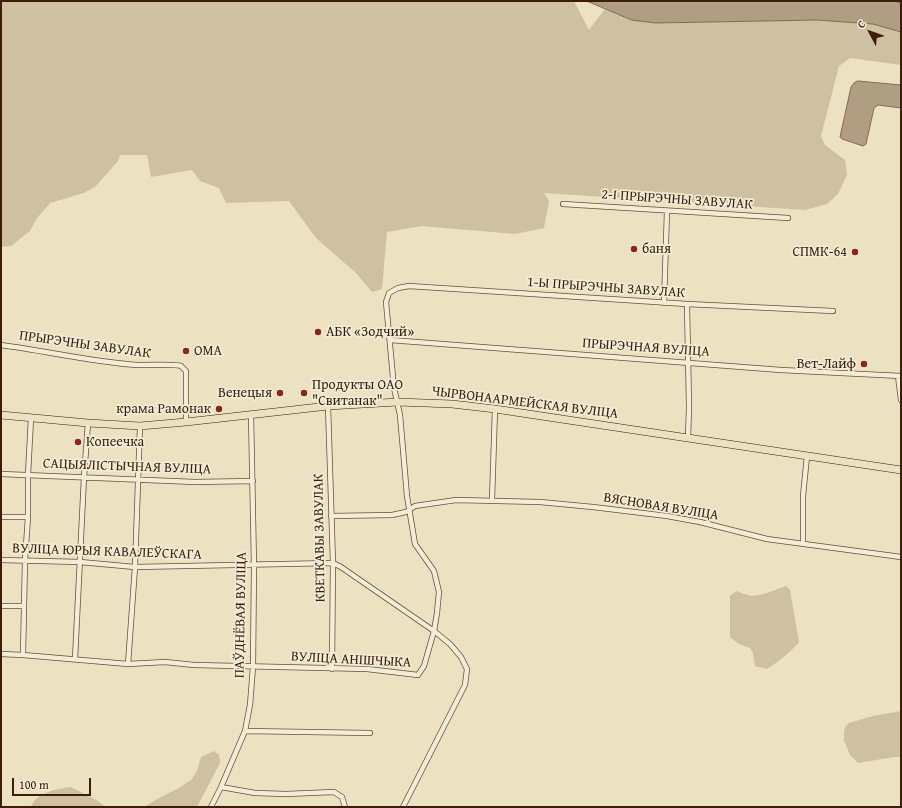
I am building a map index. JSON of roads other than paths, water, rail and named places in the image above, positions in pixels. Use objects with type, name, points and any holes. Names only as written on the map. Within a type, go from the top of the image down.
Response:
[{"type":"highway","name":"ЧЫРВОНААРМЕЙСКАЯ ВУЛІЦА","points":[[1,415],[140,426],[328,406],[398,402],[452,404],[901,470]]},
{"type":"street","name":"2-І ПРЫРЭЧНЫ ЗАВУЛАК","points":[[564,204],[788,218]]},
{"type":"street","points":[[664,303],[667,211]]},
{"type":"street","name":"1-Ы ПРЫРЭЧНЫ ЗАВУЛАК","points":[[386,302],[389,293],[398,288],[409,286],[664,303],[832,311]]},
{"type":"street","name":"ВУЛІЦА АНІШЧЫКА","points":[[1,654],[128,664],[165,662],[194,665],[367,669],[418,675],[424,666],[434,631],[438,592],[434,571],[416,544],[410,509],[398,402],[394,388],[386,302]]},
{"type":"street","points":[[687,304],[689,407],[688,438]]},
{"type":"street","name":"ПРЫРЭЧНАЯ ВУЛІЦА","points":[[390,340],[781,370],[900,376]]},
{"type":"street","name":"ПРЫРЭЧНЫ ЗАВУЛАК","points":[[1,345],[58,355],[136,365],[182,366],[186,371],[186,422]]},
{"type":"street","points":[[900,376],[901,400]]},
{"type":"street","name":"КВЕТКАВЫ ЗАВУЛАК","points":[[328,406],[333,563],[332,669]]},
{"type":"street","points":[[492,500],[494,409]]},
{"type":"street","name":"ПАЎДНЁВАЯ ВУЛІЦА","points":[[210,807],[221,788],[245,731],[250,705],[254,565],[251,415]]},
{"type":"street","points":[[23,655],[25,560],[31,418]]},
{"type":"street","points":[[75,659],[88,423]]},
{"type":"street","points":[[128,664],[135,567],[140,426]]},
{"type":"street","points":[[803,544],[803,496],[807,456]]},
{"type":"street","name":"САЦЫЯЛІСТЫЧНАЯ ВУЛІЦА","points":[[1,474],[194,482],[253,481]]},
{"type":"street","name":"ВЯСНОВАЯ ВУЛІЦА","points":[[410,509],[415,506],[456,500],[540,502],[593,507],[666,516],[700,522],[767,539],[901,557]]},
{"type":"street","points":[[331,516],[392,515],[406,512],[410,509]]},
{"type":"street","points":[[1,517],[28,517]]},
{"type":"street","name":"ВУЛІЦА ЮРЫЯ КАВАЛЕЎСКАГА","points":[[1,560],[80,562],[135,567],[333,563]]},
{"type":"street","points":[[333,563],[434,631],[450,644],[461,657],[467,669],[465,685],[403,807]]},
{"type":"street","points":[[1,606],[24,606]]},
{"type":"street","points":[[245,731],[370,733]]},
{"type":"street","points":[[221,788],[255,793],[286,794],[334,792],[342,797],[346,807]]},
{"type":"place","name":"баня","points":[[634,249]]},
{"type":"place","name":"СПМК-64","points":[[855,252]]},
{"type":"place","name":"АБК «Зодчий»","points":[[318,332]]},
{"type":"place","name":"ОМА","points":[[186,351]]},
{"type":"place","name":"Вет-Лайф","points":[[864,364]]},
{"type":"place","name":"Венецыя","points":[[280,393]]},
{"type":"place","name":"Продукты ОАО \"Свитанак\"","points":[[304,393]]},
{"type":"place","name":"крама Рамонак","points":[[219,409]]},
{"type":"place","name":"Копеечка","points":[[78,442]]}]
